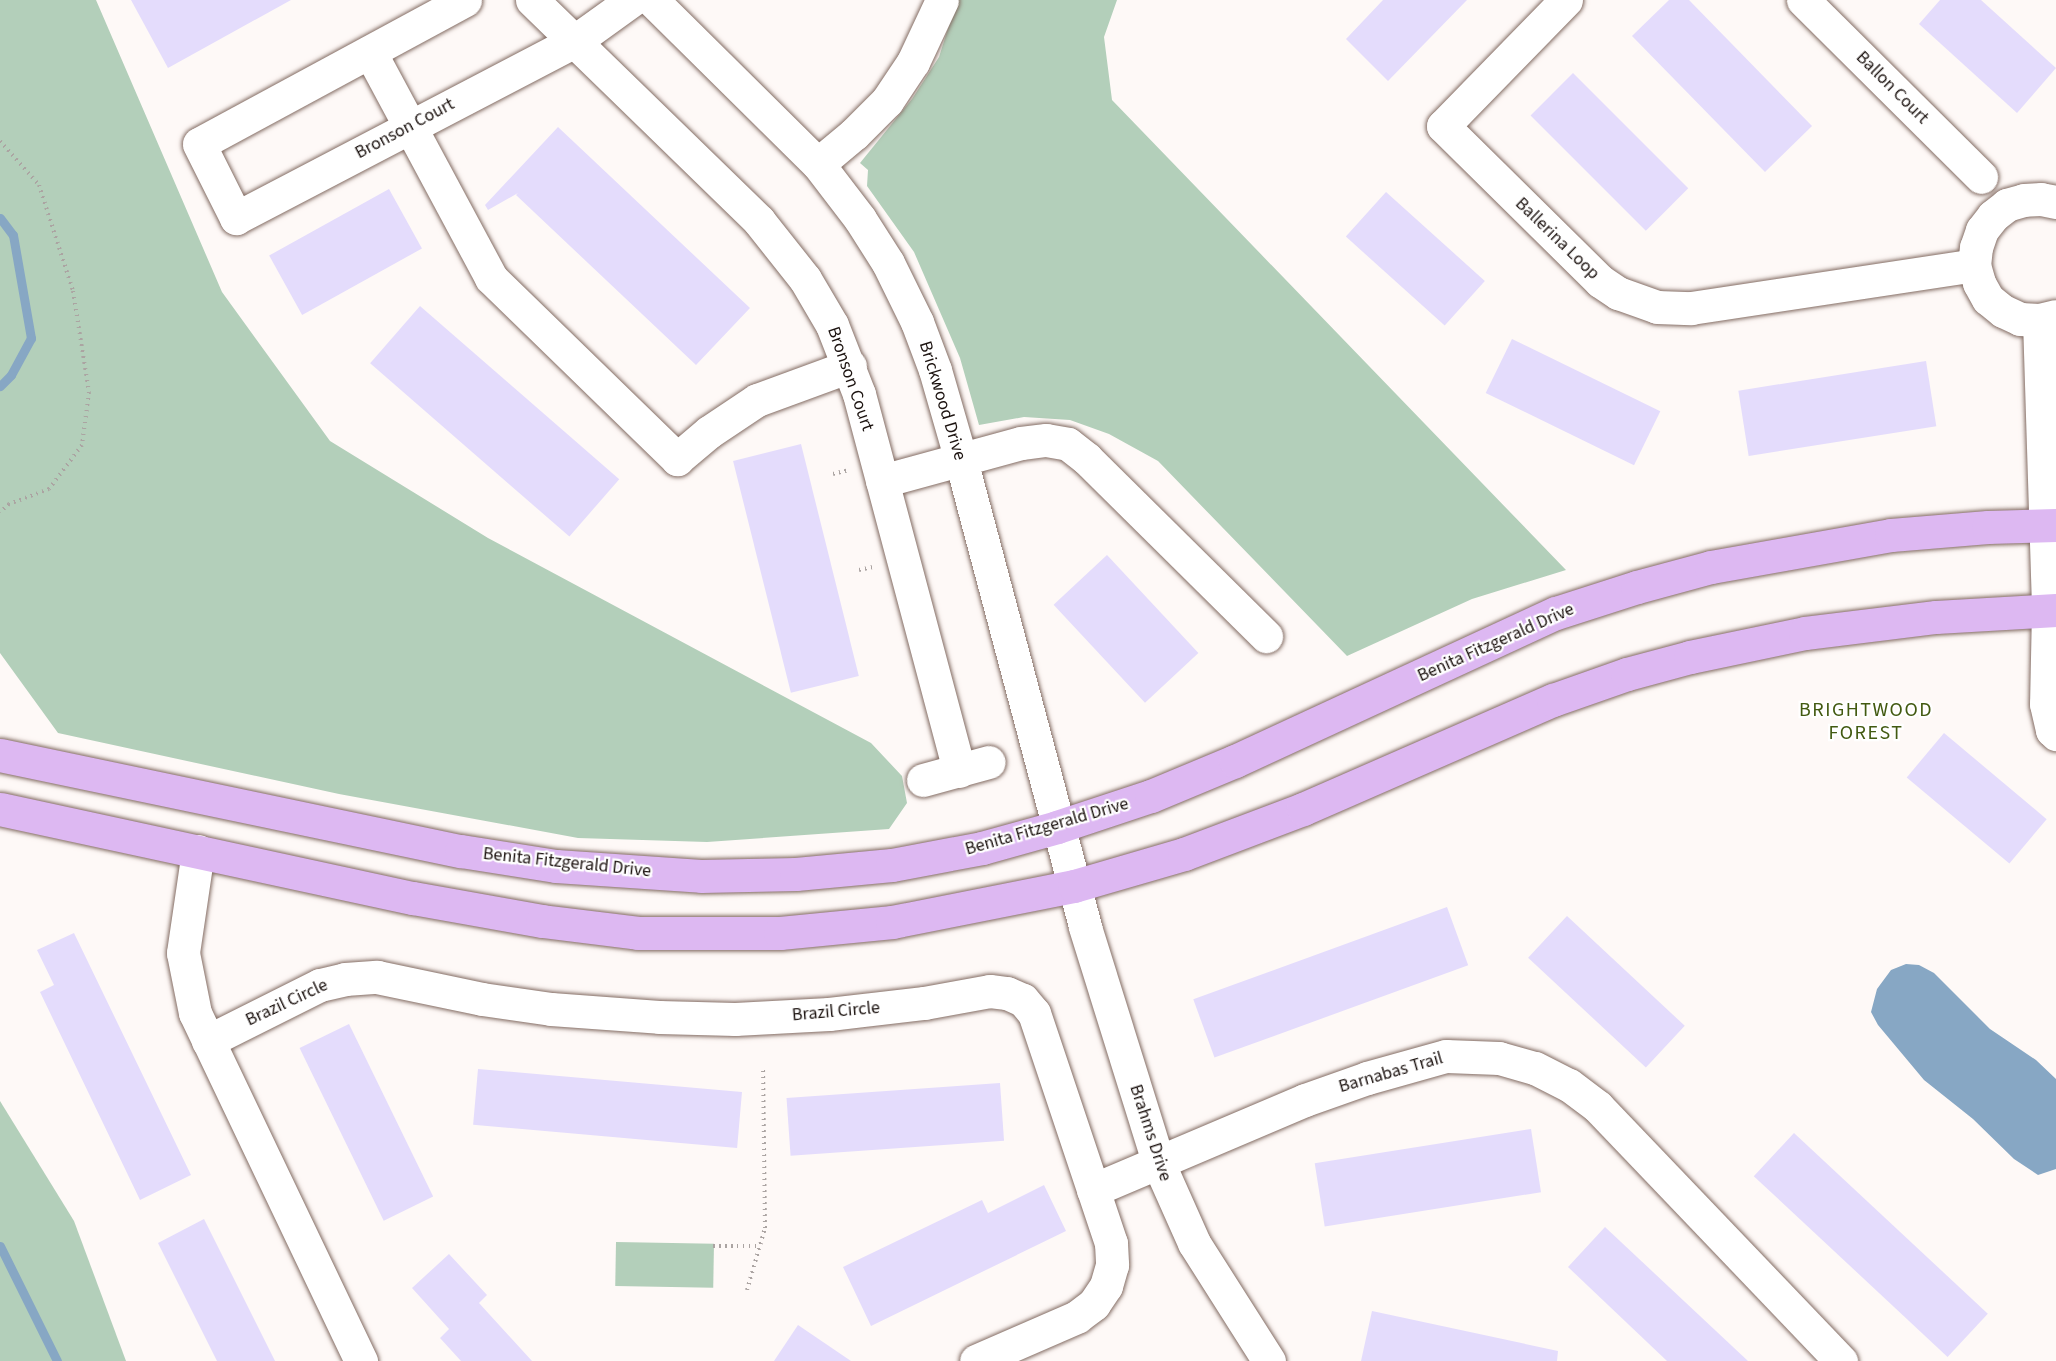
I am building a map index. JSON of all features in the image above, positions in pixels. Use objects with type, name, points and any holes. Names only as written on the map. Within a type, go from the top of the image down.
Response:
[{"type":"main road","name":"Benita Fitzgerald Drive","points":[[0,755],[461,851],[556,866],[628,873],[701,876],[796,874],[892,865],[982,848],[1057,827],[1151,796],[1214,770],[1556,613],[1637,587],[1711,567],[1891,535],[2050,525]]},
{"type":"main road","points":[[0,809],[413,898],[542,921],[638,933],[780,933],[892,922],[1074,886],[1184,854],[1303,809],[1492,726],[1627,674],[1714,651],[1805,633],[1936,617],[2052,610]]},
{"type":"street","points":[[465,0],[370,52],[491,278],[677,459],[709,432],[757,400],[850,366]]},
{"type":"street","points":[[532,0],[575,41]]},
{"type":"street","name":"Bronson Court","points":[[370,52],[199,144],[236,218],[575,41],[632,0]]},
{"type":"street","name":"Brickwood Drive","points":[[652,0],[818,164],[860,219],[888,263],[917,322],[935,370],[961,460],[1074,886]]},
{"type":"street","points":[[818,164],[854,134],[887,101],[913,63],[942,0]]},
{"type":"street","name":"Ballerina Loop","points":[[1566,0],[1443,126],[1599,281],[1618,293],[1657,307],[1691,308],[1974,265]]},
{"type":"street","name":"Ballon Court","points":[[1803,0],[1981,177]]},
{"type":"street","name":"Bronson Court","points":[[575,41],[773,237],[806,279],[832,325],[850,366],[882,481],[974,766],[923,780]]},
{"type":"street","points":[[2056,202],[2041,199],[2024,200],[2007,205],[1993,216],[1982,230],[1976,247],[1974,265],[1979,283],[1988,299],[2003,311],[2020,319],[2047,318],[2052,610],[2046,704],[2052,730],[2056,734]]},
{"type":"street","points":[[882,481],[994,450],[1046,440],[1068,444],[1087,459],[1266,636]]},
{"type":"street","points":[[198,852],[183,953],[195,1013],[361,1361]]},
{"type":"street","name":"Brahms Drive","points":[[1074,886],[1158,1162],[1194,1243],[1269,1361]]},
{"type":"street","name":"Brazil Circle","points":[[208,1041],[320,985],[345,979],[377,977],[482,999],[551,1009],[735,1019],[829,1014],[924,1003],[990,991],[1007,993],[1023,1000],[1034,1013],[1111,1243],[1112,1265],[1106,1286],[1094,1304],[1077,1317],[976,1361]]},
{"type":"street","name":"Barnabas Trail","points":[[1093,1190],[1305,1100],[1367,1078],[1446,1056],[1499,1058],[1535,1068],[1569,1084],[1598,1107],[1841,1361]]},
{"type":"path","points":[[0,141],[39,185],[73,291],[88,392],[82,445],[48,489],[9,504],[0,512]]},
{"type":"path","points":[[747,1290],[761,1246],[765,1223],[763,1066]]},
{"type":"path","points":[[714,1246],[761,1246]]},
{"type":"green space","points":[[0,0],[96,0],[222,292],[330,441],[488,538],[871,743],[902,776],[907,803],[889,829],[707,842],[578,838],[339,794],[58,733],[0,653]]},
{"type":"green space","points":[[957,0],[1117,0],[1104,37],[1112,100],[1566,570],[1472,599],[1347,656],[1158,461],[1109,434],[1070,420],[1024,417],[979,425],[960,358],[914,252],[867,186],[868,170],[860,163],[912,99],[939,57]]},
{"type":"green space","points":[[0,1101],[74,1221],[126,1361],[0,1361]]},
{"type":"green space","points":[[616,1242],[714,1244],[713,1288],[615,1286]]},
{"type":"water","points":[[1906,964],[1919,965],[1934,973],[1990,1029],[2036,1060],[2056,1079],[2056,1169],[2038,1175],[2014,1159],[1973,1119],[1924,1080],[1878,1025],[1871,1012],[1877,989],[1891,970]]},
{"type":"building","points":[[131,0],[291,0],[168,68]]},
{"type":"building","points":[[1383,0],[1467,0],[1388,81],[1346,39]]},
{"type":"building","points":[[1669,0],[1689,0],[1812,126],[1765,172],[1632,36]]},
{"type":"building","points":[[1940,0],[1981,0],[2056,68],[2017,113],[1919,24]]},
{"type":"building","points":[[1573,73],[1688,188],[1646,231],[1531,115]]},
{"type":"building","points":[[558,127],[750,308],[696,365],[516,195],[518,193],[488,210],[485,205]]},
{"type":"building","points":[[389,189],[422,248],[302,315],[269,255]]},
{"type":"building","points":[[1386,192],[1485,281],[1445,326],[1346,237]]},
{"type":"building","points":[[420,306],[619,479],[569,537],[370,363]]},
{"type":"building","points":[[1512,339],[1660,411],[1634,465],[1486,393]]},
{"type":"building","points":[[1926,361],[1936,426],[1749,456],[1738,391]]},
{"type":"building","points":[[801,444],[859,676],[791,693],[733,461]]},
{"type":"building","points":[[1107,555],[1198,653],[1145,703],[1054,605]]},
{"type":"building","points":[[1944,733],[2047,819],[2009,864],[1907,777]]},
{"type":"building","points":[[1447,907],[1468,965],[1214,1058],[1193,999]]},
{"type":"building","points":[[1567,916],[1685,1026],[1646,1067],[1528,958]]},
{"type":"building","points":[[74,933],[191,1175],[140,1200],[40,992],[54,985],[37,950]]},
{"type":"building","points":[[349,1024],[433,1197],[384,1221],[300,1048]]},
{"type":"building","points":[[478,1069],[742,1092],[737,1148],[473,1125]]},
{"type":"building","points":[[1000,1083],[1004,1141],[791,1156],[787,1098]]},
{"type":"building","points":[[1531,1129],[1541,1192],[1325,1226],[1315,1163]]},
{"type":"building","points":[[1794,1133],[1988,1314],[1948,1357],[1754,1176]]},
{"type":"building","points":[[1044,1185],[1066,1231],[871,1326],[843,1267],[982,1200],[988,1213]]},
{"type":"building","points":[[204,1219],[275,1361],[217,1361],[158,1243]]},
{"type":"building","points":[[1605,1227],[1748,1361],[1667,1361],[1568,1267]]},
{"type":"building","points":[[449,1254],[487,1295],[479,1303],[532,1361],[461,1361],[440,1338],[449,1329],[412,1288]]},
{"type":"building","points":[[1372,1311],[1558,1351],[1557,1361],[1361,1361]]},
{"type":"building","points":[[798,1325],[851,1361],[774,1361]]},
{"type":"waterway","points":[[0,218],[13,235],[31,338],[11,375],[0,386]]},
{"type":"waterway","points":[[0,1246],[57,1361]]},
{"type":"district","name":"BRIGHTWOOD FOREST","points":[[1866,722]]}]
